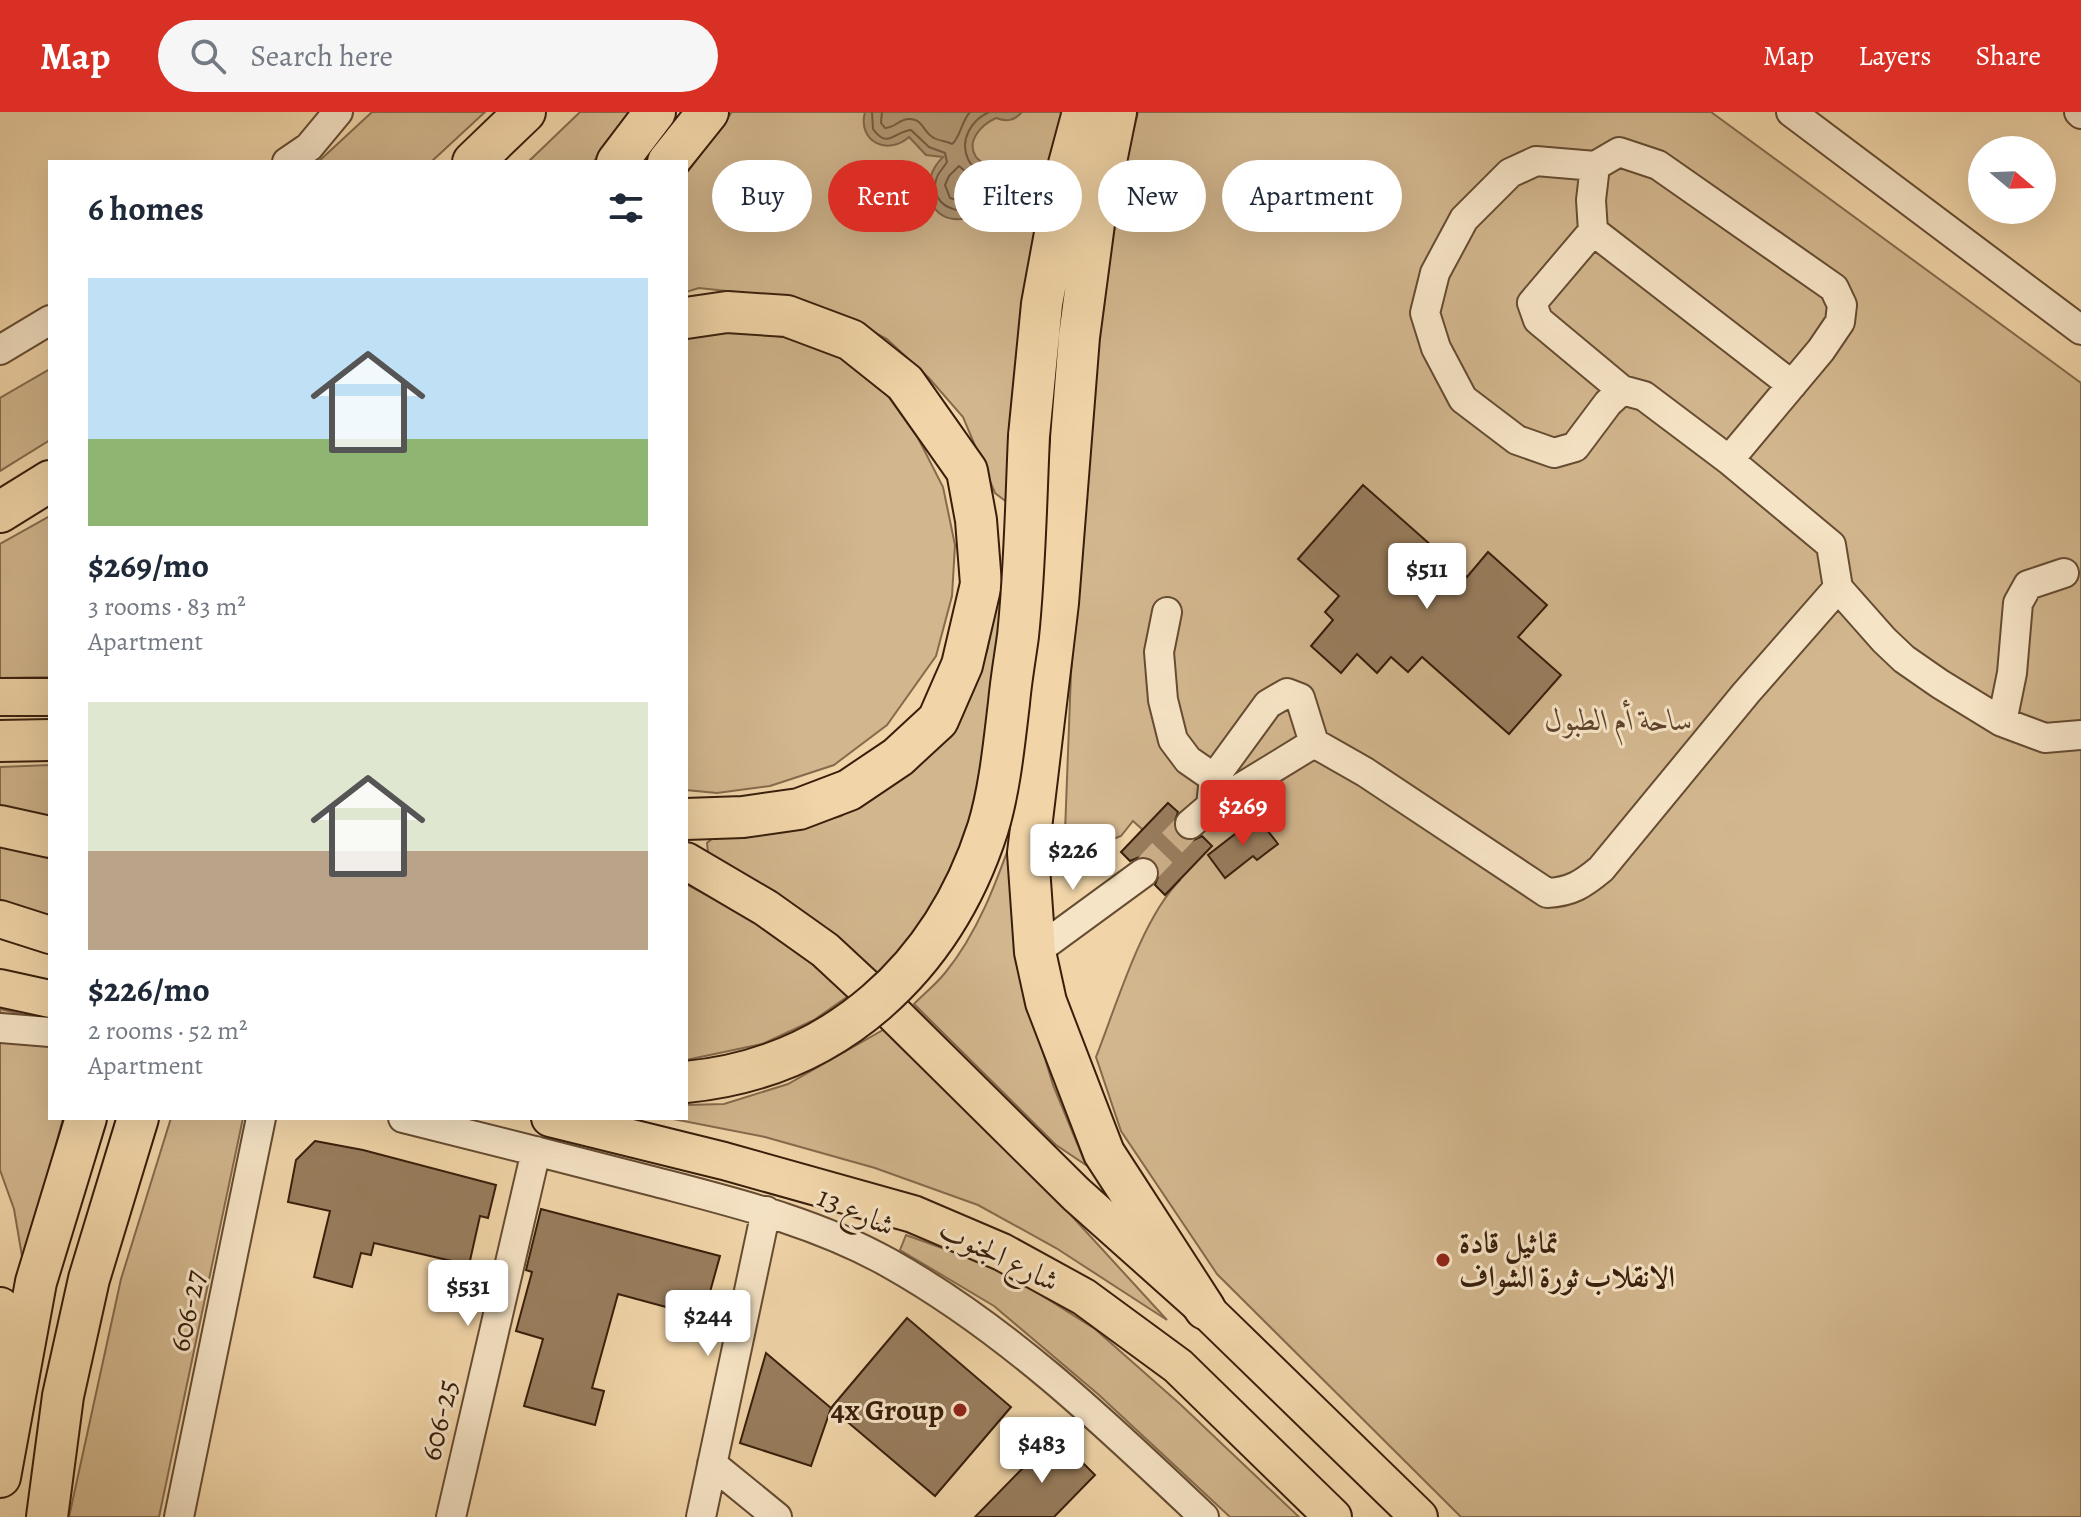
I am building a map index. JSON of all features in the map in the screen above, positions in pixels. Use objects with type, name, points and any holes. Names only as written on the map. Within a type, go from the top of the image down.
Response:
[{"type":"highway","points":[[475,160],[525,112]]},
{"type":"highway","points":[[619,160],[655,112]]},
{"type":"highway","points":[[670,160],[708,112]]},
{"type":"highway","points":[[688,1082],[725,1079],[768,1064],[817,1044],[868,1011],[910,969],[943,928],[968,881],[988,826],[1002,762],[1018,635],[1029,436],[1042,304],[1065,179],[1083,112]]},
{"type":"highway","points":[[1116,112],[1095,216],[1079,337],[1058,603],[1028,853],[1035,952],[1046,1002],[1104,1153],[1205,1309]]},
{"type":"highway","points":[[688,318],[727,312],[787,316],[851,340],[905,383],[967,471],[976,520],[981,584],[962,665],[938,720],[898,757],[849,790],[799,809],[743,817],[688,819]]},
{"type":"highway","points":[[0,512],[48,482]]},
{"type":"highway","points":[[0,741],[48,740]]},
{"type":"highway","points":[[0,826],[48,837]]},
{"type":"highway","points":[[0,1477],[36,1282],[85,1120]]},
{"type":"highway","points":[[47,1517],[63,1396],[89,1279],[137,1120]]},
{"type":"highway","points":[[0,1308],[3,1347],[0,1430]]},
{"type":"main road","points":[[0,697],[48,697]]},
{"type":"main road","points":[[688,862],[766,908],[825,950],[867,989]]},
{"type":"main road","points":[[0,919],[48,934]]},
{"type":"main road","points":[[0,988],[48,999]]},
{"type":"main road","points":[[894,1014],[1076,1194],[1205,1309],[1419,1517]]},
{"type":"main road","name":"شارع الجنوب","points":[[577,1123],[913,1214],[1002,1252],[1084,1297],[1178,1366],[1333,1517]]},
{"type":"street","points":[[290,160],[309,147],[338,112]]},
{"type":"street","points":[[1791,112],[2081,330]]},
{"type":"street","points":[[1622,390],[1608,403],[1575,447],[1554,453],[1517,440],[1463,399],[1436,348],[1425,313],[1435,273],[1464,219],[1510,173],[1536,161],[1595,166],[1619,152],[1658,165],[1834,288],[1842,305],[1840,322],[1729,460]]},
{"type":"street","points":[[1595,166],[1591,200],[1593,231],[1532,303],[1538,320],[1622,390],[1644,396],[1729,460],[1831,545],[1838,588],[1862,618],[1904,659],[2002,722],[2045,738],[2081,735]]},
{"type":"street","points":[[1593,231],[1792,385]]},
{"type":"street","points":[[0,350],[48,321]]},
{"type":"street","points":[[2002,722],[2012,673],[2018,603],[2028,585],[2064,573]]},
{"type":"street","points":[[1314,743],[1201,815],[1214,778],[1268,704],[1287,693],[1300,698],[1314,743],[1365,772],[1547,893],[1565,892],[1582,885],[1601,869],[1746,693],[1838,588]]},
{"type":"street","points":[[1167,612],[1159,652],[1163,700],[1173,740],[1188,760],[1214,778]]},
{"type":"street","points":[[1035,952],[1143,873]]},
{"type":"street","points":[[0,1028],[48,1032]]},
{"type":"street","name":"606-27","points":[[179,1517],[261,1120]]},
{"type":"street","name":"شارع 13","points":[[411,1120],[766,1211],[828,1233],[887,1261],[943,1294],[1007,1341],[1204,1517]]},
{"type":"street","name":"606-25","points":[[451,1517],[536,1151]]},
{"type":"street","points":[[701,1517],[766,1211]]},
{"type":"street","points":[[712,1464],[777,1517]]},
{"type":"green space","points":[[372,112],[485,112],[433,160],[320,160]]},
{"type":"green space","points":[[580,112],[633,112],[595,160],[530,160]]},
{"type":"green space","points":[[732,112],[1066,112],[1059,160],[954,160],[954,232],[1048,232],[1008,503],[995,493],[963,417],[929,378],[887,339],[840,314],[782,297],[699,288],[688,291],[688,171]]},
{"type":"green space","name":"ساحة أم الطبول","points":[[1138,112],[1711,112],[2081,383],[2081,1517],[1461,1517],[1217,1274],[1121,1131],[1096,1057],[1142,940],[1153,917],[1180,880],[1177,861],[1133,821],[1121,836],[1064,858],[1071,673],[1099,326],[1114,232],[1206,232],[1206,160],[1126,160]]},
{"type":"green space","points":[[751,332],[796,339],[848,360],[883,389],[918,438],[943,487],[955,545],[952,596],[936,656],[887,725],[834,765],[770,786],[717,793],[688,790],[688,333]]},
{"type":"green space","points":[[48,370],[48,441],[0,471],[0,398]]},
{"type":"green space","points":[[48,517],[48,677],[0,678],[0,544]]},
{"type":"green space","points":[[997,597],[1006,599],[992,757],[954,875],[903,951],[875,975],[708,853],[707,843],[714,837],[777,833],[841,816],[906,773],[957,714],[987,651]]},
{"type":"green space","points":[[48,765],[48,818],[0,809],[0,767]]},
{"type":"green space","points":[[1018,822],[1035,1025],[1053,1085],[1086,1165],[1056,1145],[914,1004],[945,973],[969,938],[988,900]]},
{"type":"green space","points":[[0,842],[48,852],[48,917],[0,902]]},
{"type":"green space","points":[[688,885],[765,926],[854,992],[814,1020],[762,1044],[688,1060]]},
{"type":"green space","points":[[0,1009],[48,1021],[48,1120],[62,1120],[24,1268],[14,1209],[0,1170]]},
{"type":"green space","points":[[890,1026],[1167,1320],[1056,1248],[978,1205],[875,1168],[765,1137],[678,1120],[688,1120],[688,1105],[724,1104],[788,1084]]},
{"type":"green space","points":[[170,1120],[243,1120],[159,1517],[69,1517],[121,1279]]},
{"type":"green space","points":[[906,1235],[1000,1269],[1095,1329],[1180,1404],[1299,1517],[1230,1517],[1099,1395],[994,1306],[900,1250]]},
{"type":"water","points":[[865,112],[1022,112],[1010,120],[996,118],[977,133],[973,151],[979,160],[954,160],[954,219],[938,212],[938,163],[943,157],[926,155],[909,137],[892,145],[876,143],[866,131]]},
{"type":"building","points":[[1363,485],[1467,577],[1488,552],[1547,605],[1518,637],[1561,675],[1509,734],[1422,657],[1408,672],[1391,657],[1377,673],[1357,654],[1341,673],[1311,646],[1333,620],[1325,612],[1339,596],[1298,559]]},
{"type":"building","points":[[1168,803],[1178,812],[1173,826],[1178,836],[1192,841],[1202,836],[1212,846],[1165,895],[1155,885],[1160,872],[1156,862],[1142,856],[1130,861],[1121,852]]},
{"type":"building","points":[[1257,817],[1278,844],[1257,860],[1253,856],[1225,878],[1208,855]]},
{"type":"building","points":[[315,1141],[363,1150],[496,1185],[488,1218],[480,1216],[469,1265],[374,1243],[371,1255],[361,1253],[352,1287],[314,1277],[330,1211],[288,1202],[296,1160]]},
{"type":"building","points":[[541,1209],[720,1256],[703,1317],[618,1294],[592,1388],[604,1391],[595,1425],[524,1406],[543,1339],[516,1331],[532,1272],[526,1270]]},
{"type":"building","points":[[907,1318],[1011,1407],[935,1496],[831,1408]]},
{"type":"building","points":[[766,1353],[831,1408],[811,1466],[740,1443]]},
{"type":"building","points":[[1055,1435],[1095,1475],[1054,1517],[975,1517]]},
{"type":"tunnel","points":[[1143,873],[1190,824]]},
{"type":"place","name":"تماثيل قادة الانقلاب ثورة الشواف","points":[[1443,1260]]},
{"type":"place","name":"4x Group","points":[[960,1410]]}]
